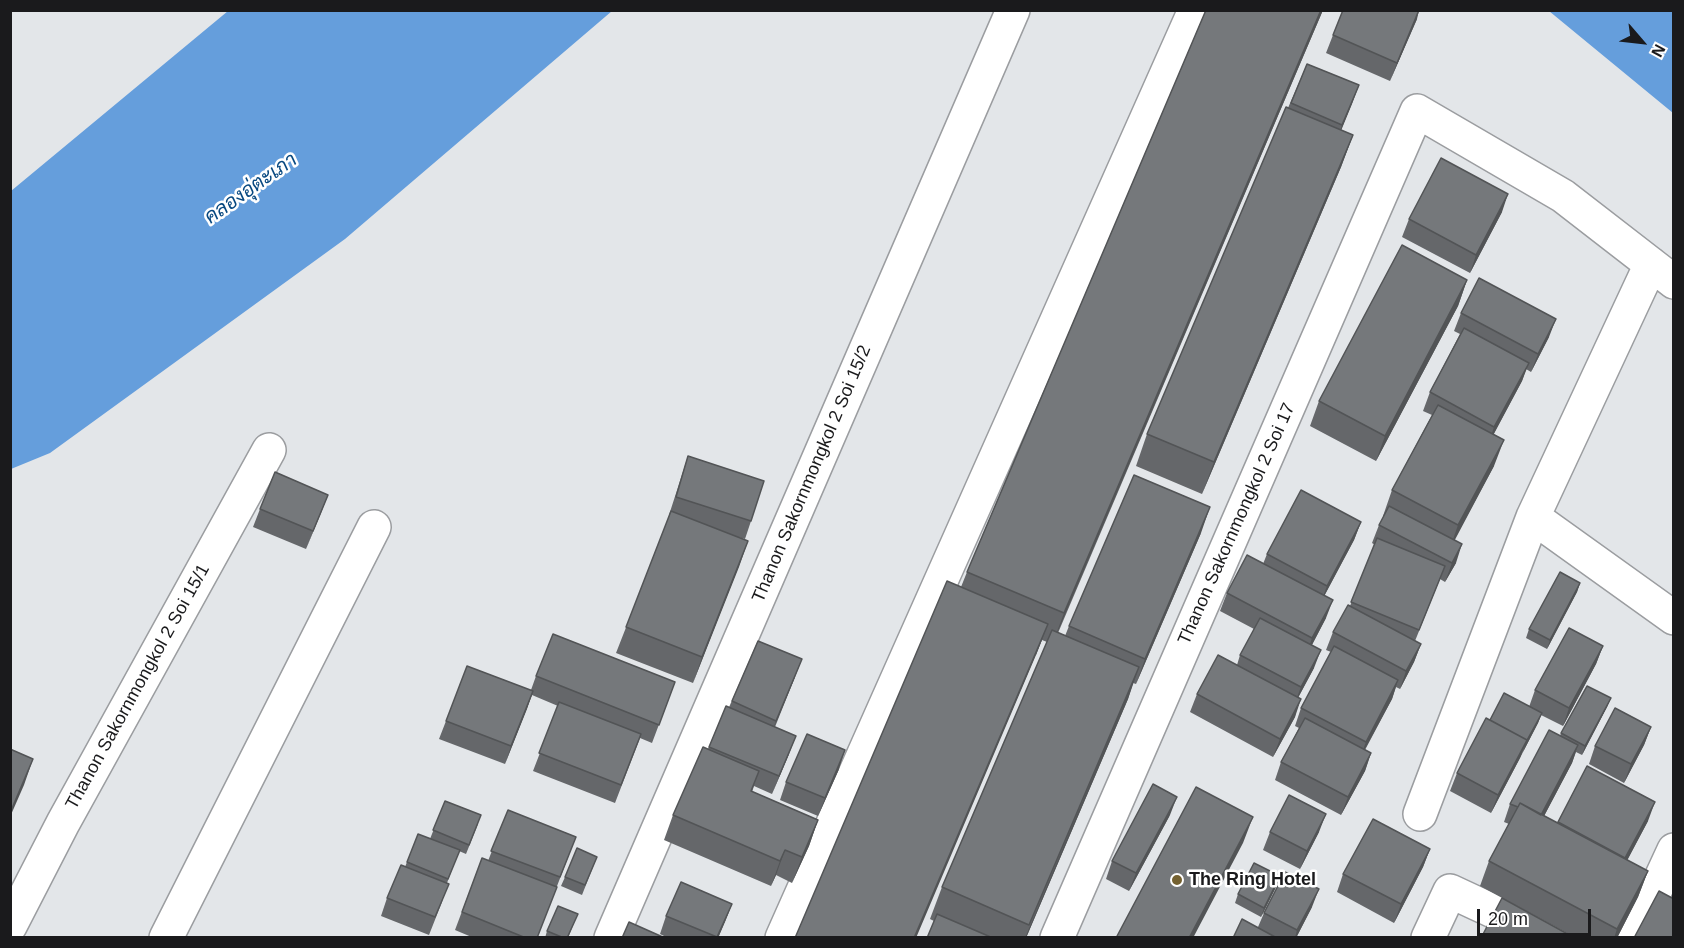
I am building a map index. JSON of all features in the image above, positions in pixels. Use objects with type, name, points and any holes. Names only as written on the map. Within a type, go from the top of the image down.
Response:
[{"type":"street","name":"Thanon Sakornmongkol 2 Soi 15/2","points":[[611,938],[1013,10]]},
{"type":"street","points":[[782,938],[1195,10]]},
{"type":"street","name":"Thanon Sakornmongkol 2 Soi 17","points":[[1057,938],[1417,111],[1563,196],[1662,273]]},
{"type":"street","points":[[1420,814],[1533,517],[1662,273]]},
{"type":"street","name":"Thanon Sakornmongkol 2 Soi 15/1","points":[[10,926],[63,823],[268,450]]},
{"type":"street","points":[[1533,517],[1674,618]]},
{"type":"street","points":[[166,938],[374,527]]},
{"type":"street","points":[[1629,938],[1661,911],[1674,850]]},
{"type":"street","points":[[1428,938],[1450,891],[1551,938]]},
{"type":"water","name":"คลองอุ่ตะเภา","points":[[228,11],[612,11],[345,239],[50,453],[11,469],[11,191]]},
{"type":"water","points":[[1549,11],[1673,11],[1673,113]]},
{"type":"building","points":[[1206,10],[1321,10],[1064,613],[967,572]]},
{"type":"building","points":[[1343,10],[1419,10],[1397,63],[1333,35]]},
{"type":"building","points":[[1307,64],[1359,85],[1342,125],[1291,103]]},
{"type":"building","points":[[1286,107],[1353,135],[1214,462],[1147,434]]},
{"type":"building","points":[[1441,158],[1508,194],[1476,255],[1409,219]]},
{"type":"building","points":[[1402,245],[1467,280],[1385,436],[1319,401]]},
{"type":"building","points":[[1479,278],[1556,319],[1538,354],[1461,313]]},
{"type":"building","points":[[1464,328],[1529,363],[1494,427],[1430,392]]},
{"type":"building","points":[[1438,405],[1504,440],[1458,525],[1392,490]]},
{"type":"building","points":[[688,456],[764,481],[751,521],[676,497]]},
{"type":"building","points":[[275,472],[328,495],[313,531],[260,509]]},
{"type":"building","points":[[1134,475],[1210,507],[1145,659],[1069,626]]},
{"type":"building","points":[[1301,490],[1361,522],[1327,586],[1267,554]]},
{"type":"building","points":[[1389,506],[1462,544],[1452,563],[1379,525]]},
{"type":"building","points":[[671,511],[748,541],[702,657],[626,627]]},
{"type":"building","points":[[1377,538],[1445,566],[1419,630],[1351,602]]},
{"type":"building","points":[[1247,555],[1333,600],[1312,638],[1227,593]]},
{"type":"building","points":[[1560,572],[1580,583],[1550,640],[1529,629]]},
{"type":"building","points":[[947,581],[1048,624],[914,938],[795,938]]},
{"type":"building","points":[[1348,605],[1421,644],[1406,671],[1333,632]]},
{"type":"building","points":[[1260,618],[1321,650],[1301,687],[1240,655]]},
{"type":"building","points":[[1569,628],[1603,646],[1569,708],[1535,690]]},
{"type":"building","points":[[1052,630],[1139,667],[1029,925],[942,887]]},
{"type":"building","points":[[553,634],[675,682],[659,725],[536,676]]},
{"type":"building","points":[[758,641],[802,659],[776,721],[732,701]]},
{"type":"building","points":[[1334,646],[1398,680],[1366,742],[1301,708]]},
{"type":"building","points":[[1218,655],[1301,699],[1280,739],[1197,694]]},
{"type":"building","points":[[467,666],[533,691],[511,746],[446,721]]},
{"type":"building","points":[[1587,686],[1611,698],[1585,746],[1561,733]]},
{"type":"building","points":[[1504,693],[1542,713],[1526,742],[1527,740],[1490,720]]},
{"type":"building","points":[[559,702],[641,734],[621,785],[539,753]]},
{"type":"building","points":[[726,706],[796,736],[779,776],[709,747]]},
{"type":"building","points":[[1615,708],[1651,727],[1631,764],[1595,746]]},
{"type":"building","points":[[1305,718],[1371,753],[1348,797],[1281,762]]},
{"type":"building","points":[[1486,718],[1527,740],[1498,795],[1457,773]]},
{"type":"building","points":[[1549,730],[1578,745],[1541,815],[1520,803],[1518,807],[1510,804]]},
{"type":"building","points":[[807,734],[845,750],[825,798],[786,782]]},
{"type":"building","points":[[703,747],[759,771],[751,791],[818,820],[802,857],[785,850],[780,861],[673,815]]},
{"type":"building","points":[[10,749],[33,759],[10,813]]},
{"type":"building","points":[[1587,766],[1655,802],[1625,858],[1558,822]]},
{"type":"building","points":[[1153,784],[1177,797],[1136,873],[1112,861]]},
{"type":"building","points":[[1196,787],[1253,817],[1189,938],[1116,938]]},
{"type":"building","points":[[1289,795],[1326,814],[1307,851],[1270,832]]},
{"type":"building","points":[[445,801],[481,815],[469,845],[433,830]]},
{"type":"building","points":[[1520,803],[1648,871],[1617,929],[1489,861]]},
{"type":"building","points":[[508,810],[576,837],[560,877],[491,851]]},
{"type":"building","points":[[1373,819],[1430,849],[1401,904],[1343,874]]},
{"type":"building","points":[[418,834],[460,850],[448,879],[407,862]]},
{"type":"building","points":[[577,848],[597,857],[585,885],[565,877]]},
{"type":"building","points":[[482,858],[557,887],[537,938],[526,938],[462,912]]},
{"type":"building","points":[[1254,863],[1280,876],[1264,908],[1238,894]]},
{"type":"building","points":[[401,865],[449,884],[435,917],[387,898]]},
{"type":"building","points":[[1285,872],[1319,889],[1297,930],[1264,913]]},
{"type":"building","points":[[681,882],[732,904],[717,937],[666,916]]},
{"type":"building","points":[[1659,891],[1674,899],[1674,938],[1634,938]]},
{"type":"building","points":[[1502,898],[1575,938],[1481,938]]},
{"type":"building","points":[[558,906],[578,914],[567,938],[547,931]]},
{"type":"building","points":[[937,914],[993,938],[927,938]]},
{"type":"building","points":[[1242,919],[1277,938],[1233,938]]},
{"type":"building","points":[[629,922],[665,938],[622,938]]},
{"type":"place","name":"The Ring Hotel","points":[[1177,880]]}]
